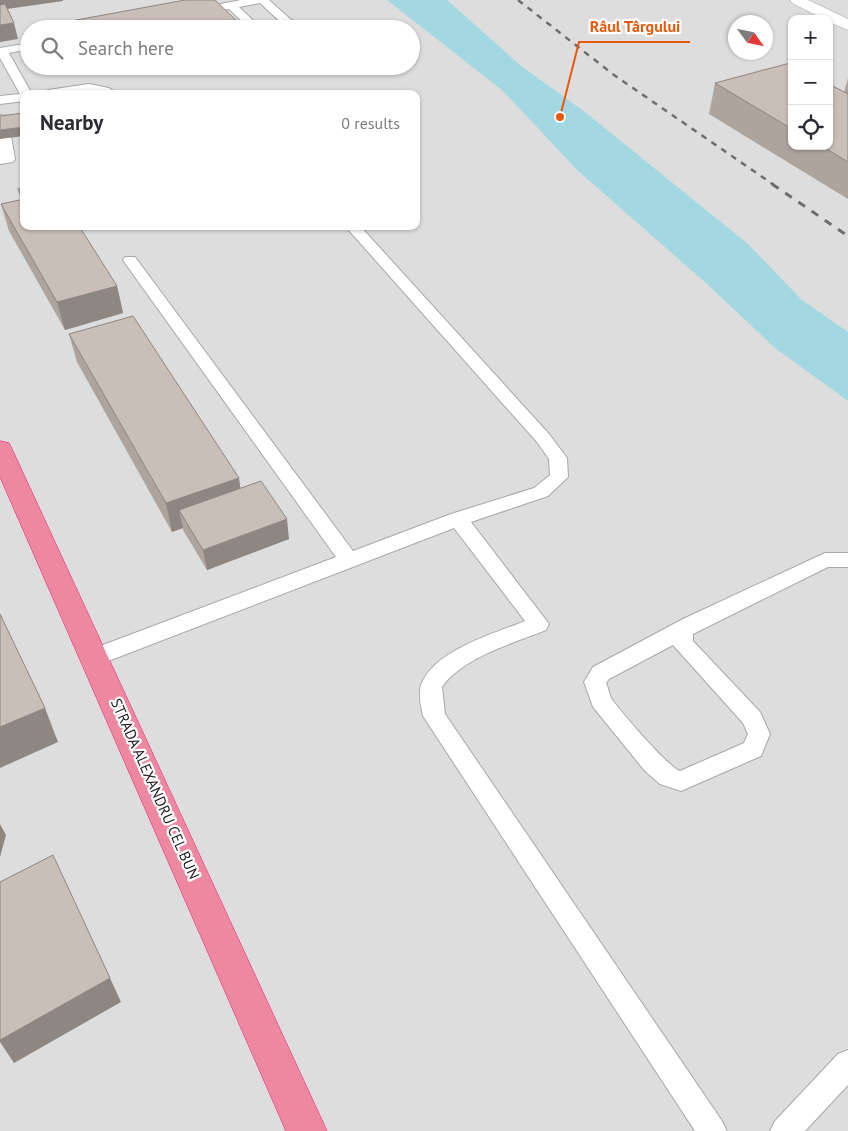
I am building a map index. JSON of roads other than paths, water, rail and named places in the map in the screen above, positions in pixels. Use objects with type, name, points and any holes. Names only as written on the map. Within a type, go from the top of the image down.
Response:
[{"type":"highway","name":"STRADA ALEXANDRU CEL BUN","points":[[0,449],[307,1131]]},
{"type":"street","points":[[797,0],[848,25]]},
{"type":"lane","points":[[186,14],[257,0]]},
{"type":"lane","points":[[263,0],[285,20]]},
{"type":"lane","points":[[231,5],[247,20]]},
{"type":"lane","points":[[20,48],[1,51],[24,90]]},
{"type":"lane","points":[[74,90],[94,87],[107,90]]},
{"type":"lane","points":[[0,100],[20,98]]},
{"type":"lane","points":[[0,119],[2,119],[8,159],[0,160]]},
{"type":"lane","points":[[95,657],[458,519],[541,492],[559,477],[558,458],[543,438],[356,230]]},
{"type":"lane","points":[[130,260],[348,560]]},
{"type":"lane","points":[[458,519],[539,624],[456,660],[441,672],[431,687],[434,716],[712,1131]]},
{"type":"lane","points":[[682,631],[682,643],[752,718],[760,734],[753,749],[681,782],[668,777],[653,764],[601,701],[595,682],[601,673],[690,625],[825,560],[848,560]]},
{"type":"lane","points":[[785,1131],[848,1064]]},
{"type":"water","points":[[387,0],[447,0],[520,65],[585,112],[748,244],[802,300],[848,332],[848,401],[775,348],[707,284],[577,170],[503,91],[420,26],[420,20],[412,20]]},
{"type":"railway","points":[[518,0],[614,75],[774,185]]},
{"type":"railway","points":[[772,184],[848,236]]},
{"type":"place","name":"Râul Târgului","points":[[560,117]]}]
